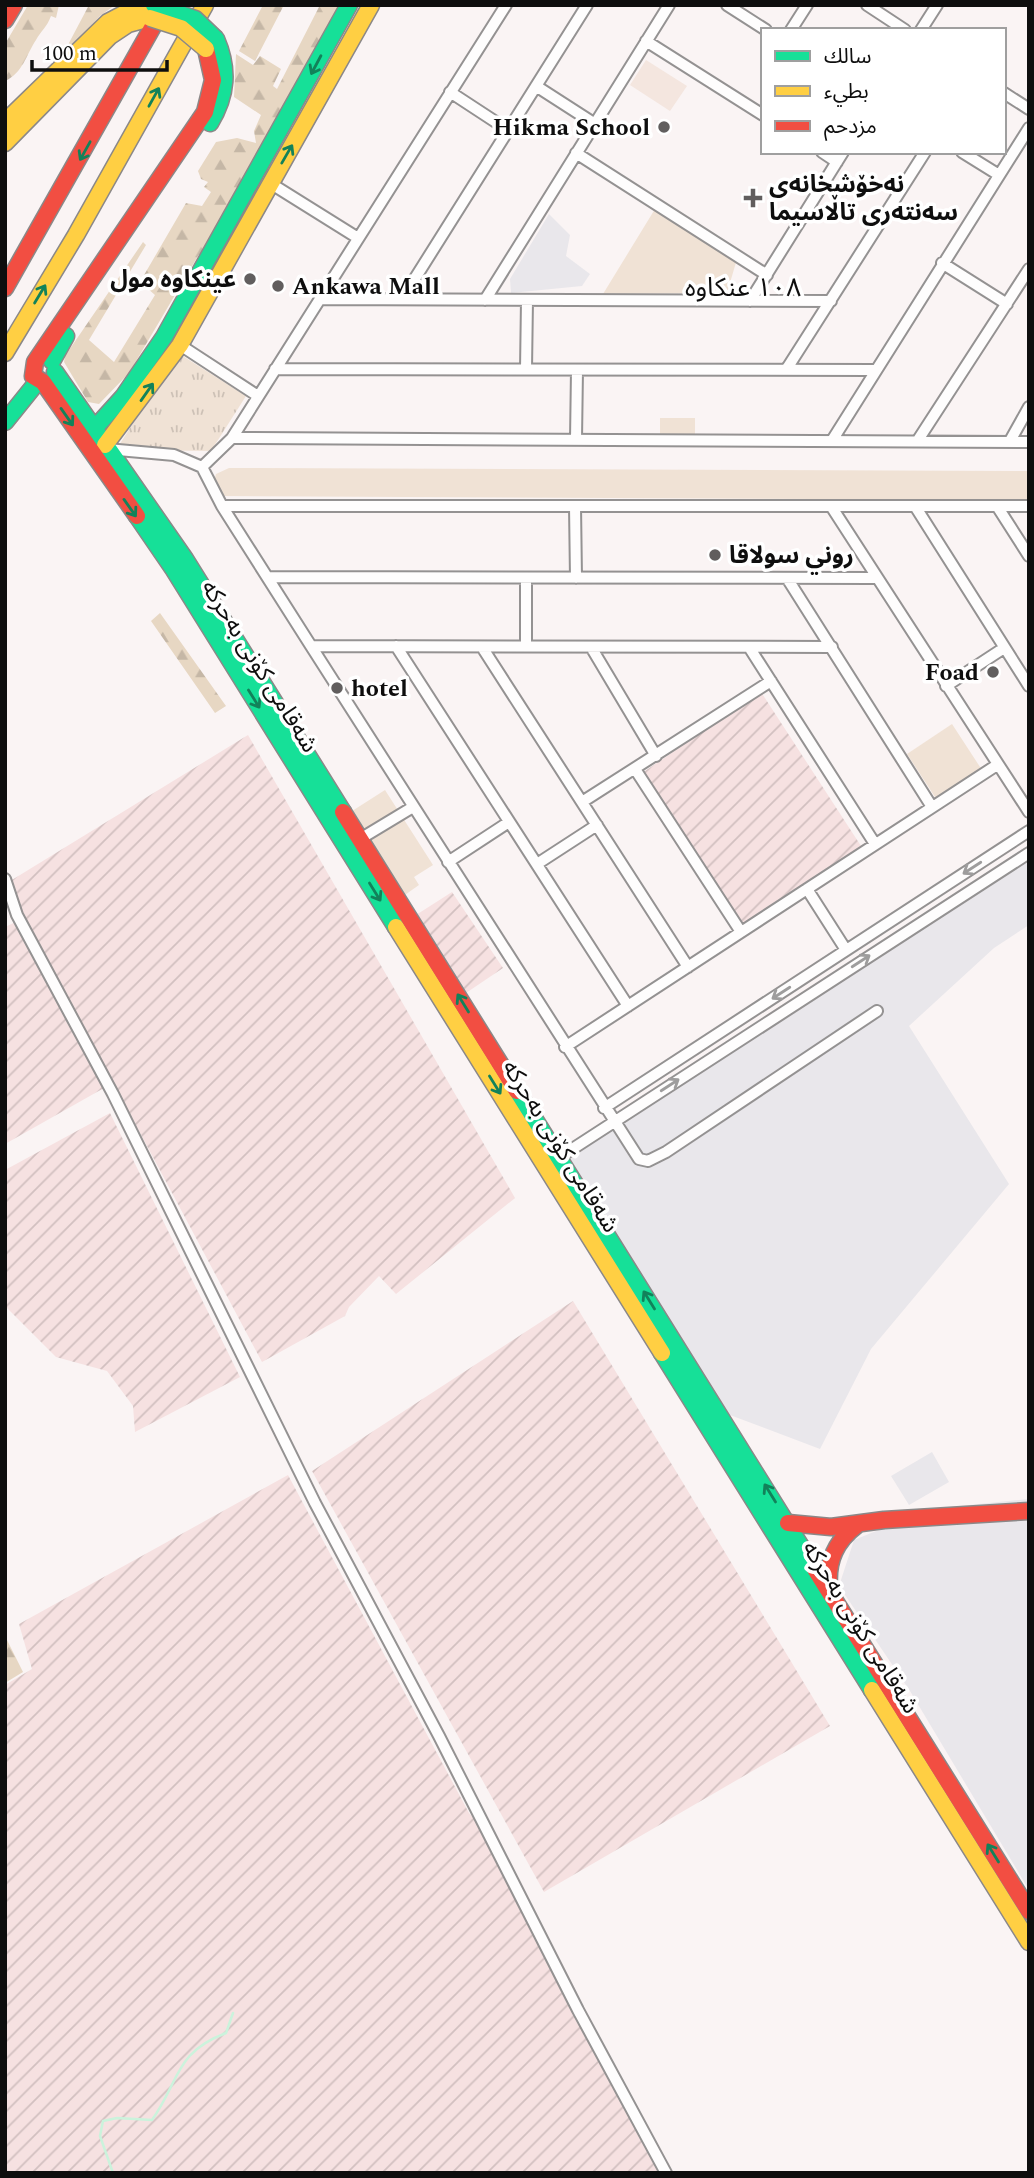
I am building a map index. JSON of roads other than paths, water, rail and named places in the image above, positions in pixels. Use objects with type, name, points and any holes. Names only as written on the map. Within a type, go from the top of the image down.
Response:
[{"type":"main road","points":[[5,20],[14,5]]},
{"type":"main road","points":[[5,288],[164,5]]},
{"type":"main road","points":[[5,353],[76,234],[205,5]]},
{"type":"main road","points":[[94,429],[115,406],[171,325],[349,5]]},
{"type":"main road","points":[[106,447],[180,345],[371,5]]},
{"type":"main road","points":[[5,122],[108,22],[133,9],[152,12],[211,44],[215,74],[213,91],[205,112],[43,371],[5,422]]},
{"type":"main road","points":[[5,143],[110,36],[152,12]]},
{"type":"main road","points":[[5,411],[43,371]]},
{"type":"main road","name":"شەقامی کۆنی بەحرکە","points":[[43,371],[94,429],[185,559],[1029,1911]]},
{"type":"main road","name":"شەقامی کۆنی بەحرکە","points":[[43,371],[174,570],[1029,1942]]},
{"type":"main road","points":[[115,406],[128,418]]},
{"type":"main road","points":[[788,1522],[823,1527],[1029,1511]]},
{"type":"main road","points":[[832,1594],[828,1574],[831,1553],[842,1536],[859,1523]]},
{"type":"street","points":[[202,467],[232,438],[506,5]]},
{"type":"street","points":[[402,299],[587,5]]},
{"type":"street","points":[[485,300],[669,5]]},
{"type":"street","points":[[727,5],[763,28]]},
{"type":"street","points":[[792,28],[807,5]]},
{"type":"street","points":[[867,5],[902,28]]},
{"type":"street","points":[[922,28],[937,5]]},
{"type":"street","points":[[646,41],[761,114]]},
{"type":"street","points":[[536,86],[595,124]]},
{"type":"street","points":[[450,92],[508,130]]},
{"type":"street","points":[[1006,94],[1029,109]]},
{"type":"street","points":[[833,439],[874,370],[1029,128]]},
{"type":"street","points":[[576,153],[767,275]]},
{"type":"street","points":[[786,370],[924,154]]},
{"type":"street","points":[[965,154],[999,175]]},
{"type":"street","points":[[750,300],[840,157]]},
{"type":"street","points":[[270,183],[358,238]]},
{"type":"street","points":[[943,263],[1007,304]]},
{"type":"street","points":[[918,440],[1029,269]]},
{"type":"street","points":[[320,299],[831,301]]},
{"type":"street","points":[[526,369],[527,300]]},
{"type":"street","points":[[180,345],[258,396]]},
{"type":"street","points":[[275,369],[874,370]]},
{"type":"street","points":[[576,439],[577,370]]},
{"type":"street","points":[[1010,441],[1029,407]]},
{"type":"street","points":[[232,438],[1029,442]]},
{"type":"street","points":[[106,447],[174,455],[202,467],[222,506],[612,1122],[639,1159],[655,1159],[877,1011]]},
{"type":"street","points":[[222,506],[1029,506]]},
{"type":"street","points":[[575,506],[576,578]]},
{"type":"street","points":[[831,506],[875,578],[1029,812]]},
{"type":"street","points":[[915,506],[1029,686]]},
{"type":"street","points":[[997,506],[1029,556]]},
{"type":"street","points":[[268,577],[875,578]]},
{"type":"street","points":[[526,578],[526,646]]},
{"type":"street","points":[[787,578],[932,807]]},
{"type":"street","points":[[311,646],[832,647]]},
{"type":"street","points":[[396,646],[628,1006]]},
{"type":"street","points":[[482,647],[688,967]]},
{"type":"street","points":[[591,647],[656,756]]},
{"type":"street","points":[[749,647],[875,844]]},
{"type":"street","points":[[946,686],[1004,648]]},
{"type":"street","points":[[582,802],[771,681]]},
{"type":"street","points":[[565,1047],[997,765]]},
{"type":"street","points":[[635,769],[741,932]]},
{"type":"street","points":[[360,839],[413,807]]},
{"type":"street","points":[[448,862],[509,822]]},
{"type":"street","points":[[537,864],[597,825]]},
{"type":"street","points":[[604,1108],[1029,831]]},
{"type":"street","points":[[559,1157],[1029,853]]},
{"type":"street","points":[[5,879],[17,915],[155,1176],[315,1503],[439,1736],[578,2010],[666,2173]]},
{"type":"street","points":[[807,889],[846,950]]},
{"type":"waterway","points":[[113,2173],[100,2136],[103,2121],[117,2118],[152,2120],[188,2058],[209,2041],[226,2033],[233,2013]]},
{"type":"place","name":"Hikma School","points":[[664,127]]},
{"type":"place","name":"نەخۆشخانەی سەنتەری تاڵاسیما","points":[[753,198]]},
{"type":"place","name":"عينكاوه مول","points":[[250,279]]},
{"type":"place","name":"Ankawa Mall","points":[[278,286]]},
{"type":"place","name":"روني سولاقا","points":[[715,555]]},
{"type":"place","name":"Foad","points":[[993,672]]},
{"type":"place","name":"hotel","points":[[337,688]]},
{"type":"district","name":"١٠٨ عنکاوە","points":[[743,287]]}]
